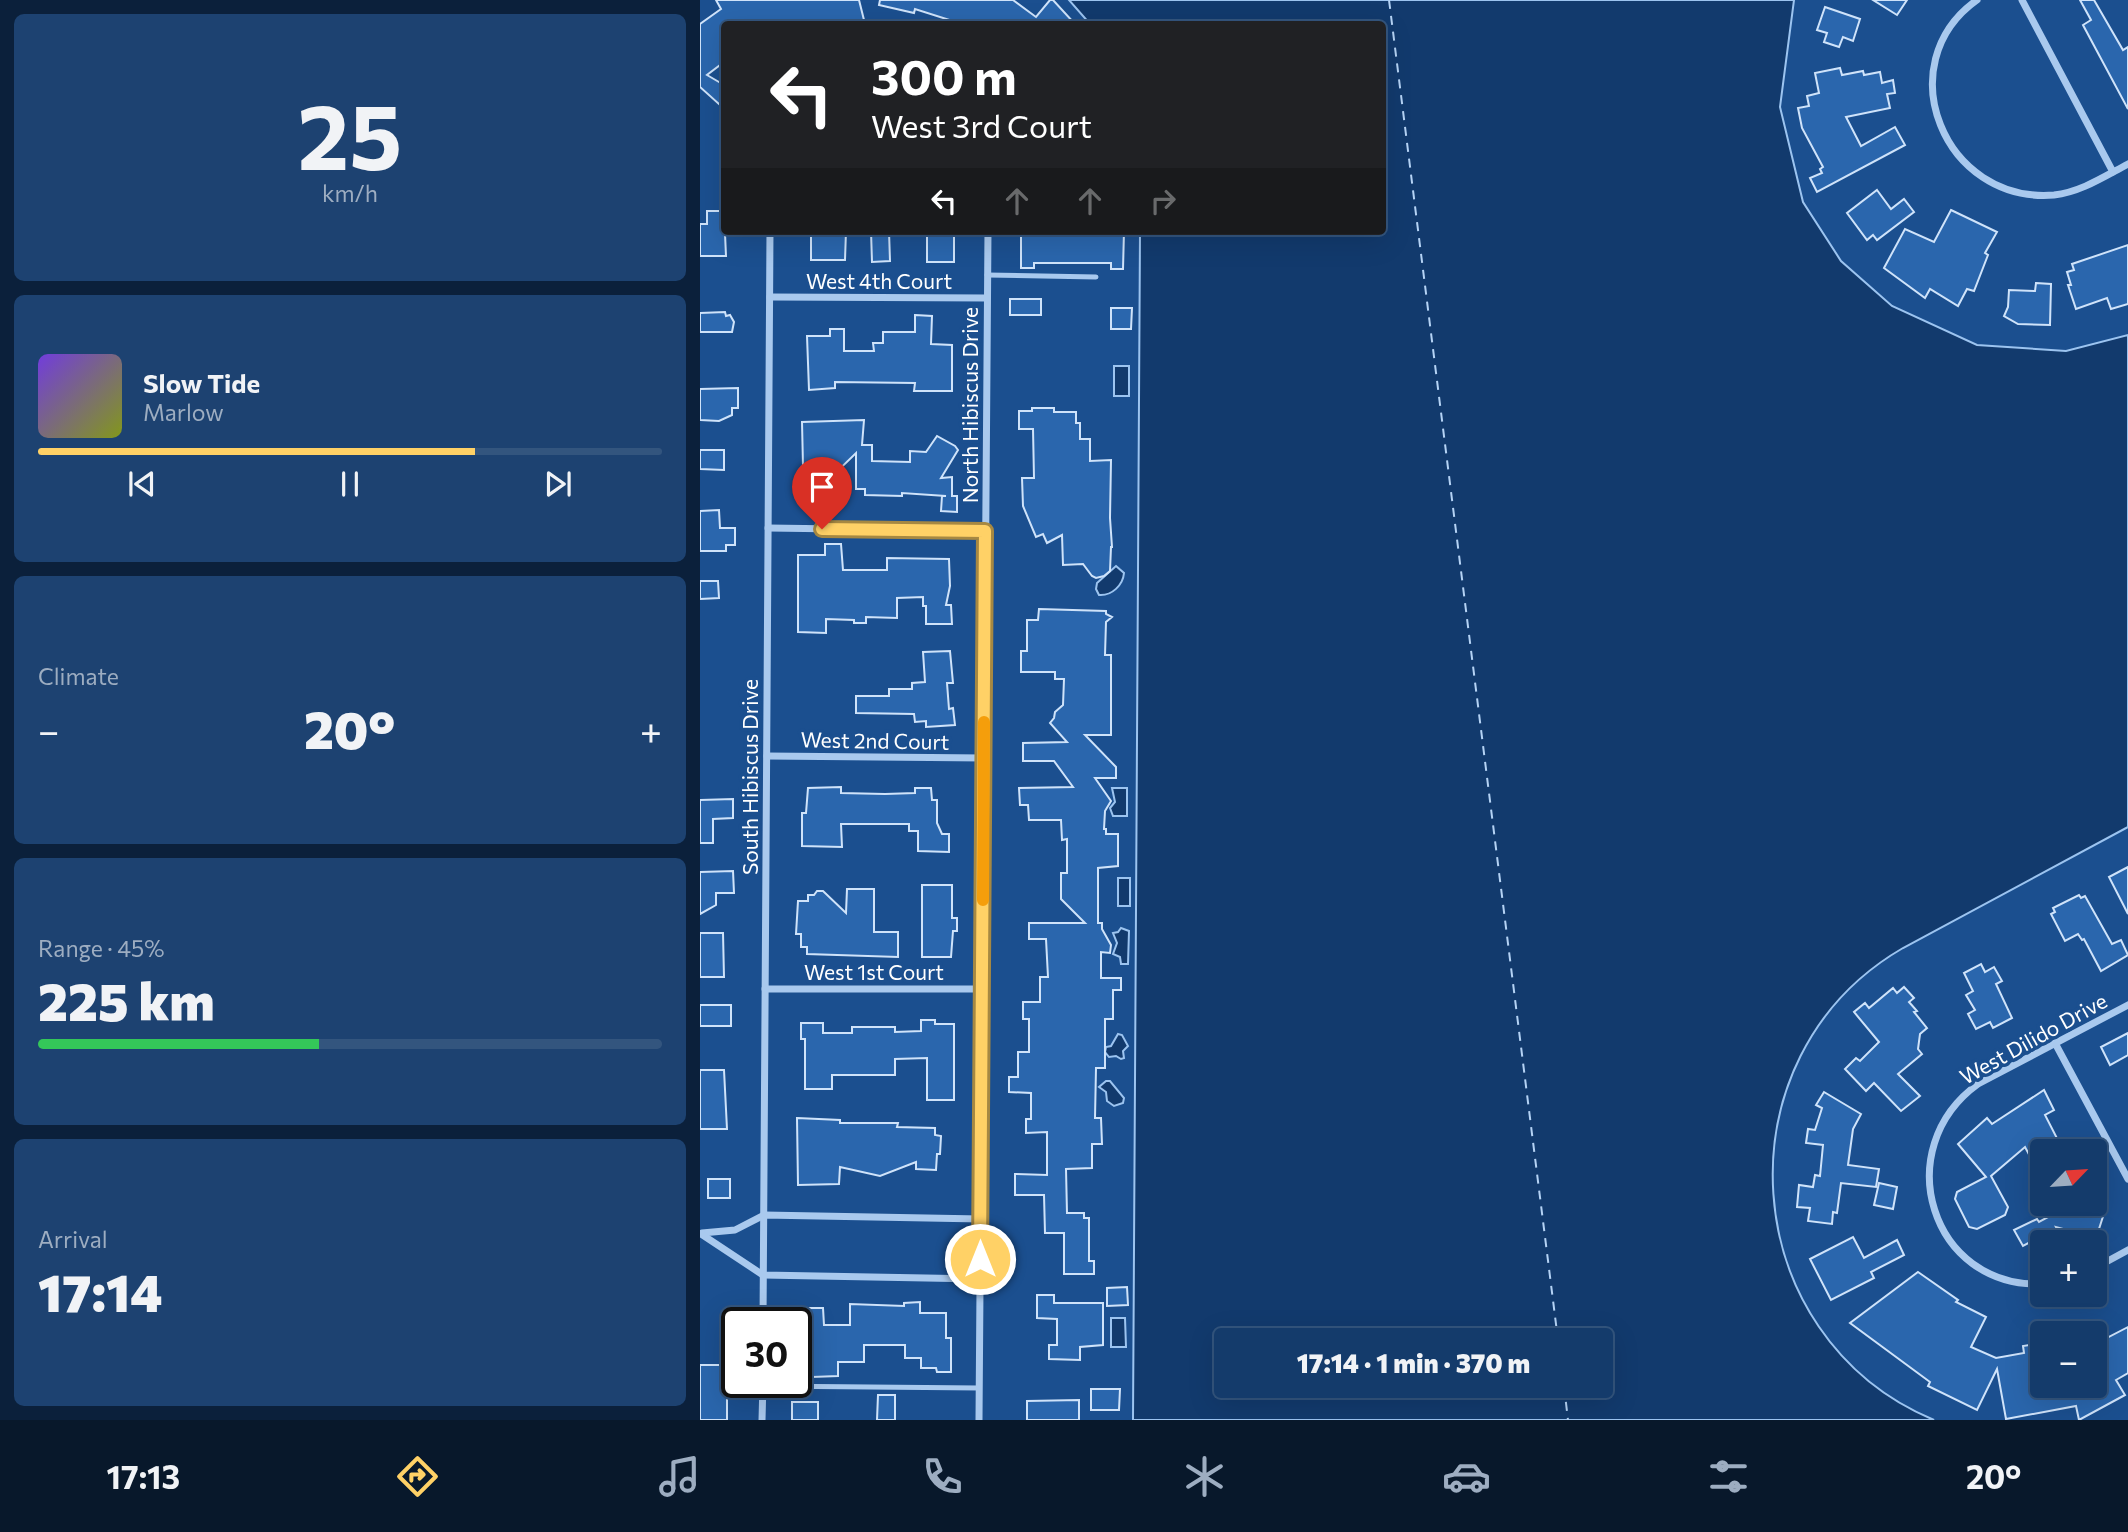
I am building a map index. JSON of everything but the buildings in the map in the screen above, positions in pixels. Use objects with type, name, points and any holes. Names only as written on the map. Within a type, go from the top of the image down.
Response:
[{"type":"street","points":[[1978,0],[1966,9],[1950,29],[1936,64],[1936,108],[1950,146],[1962,161],[1979,175],[2004,188],[2039,195],[2064,194],[2128,164]]},
{"type":"street","points":[[2022,0],[2113,172]]},
{"type":"street","name":"South Hibiscus Drive","points":[[763,1307],[770,235]]},
{"type":"street","name":"North Hibiscus Drive","points":[[979,1420],[988,235]]},
{"type":"street","name":"West 4th Court","points":[[770,296],[987,298]]},
{"type":"street","points":[[768,528],[985,531]]},
{"type":"street","name":"West 2nd Court","points":[[767,756],[984,758]]},
{"type":"street","name":"West 1st Court","points":[[765,989],[982,989]]},
{"type":"street","name":"West Dilido Drive","points":[[2030,1283],[2011,1281],[1974,1265],[1955,1245],[1939,1220],[1930,1194],[1929,1168],[1934,1139],[1949,1112],[1978,1084],[2128,1005]]},
{"type":"street","points":[[2055,1043],[2128,1180]]},
{"type":"street","points":[[700,1233],[736,1230],[764,1215],[981,1219]]},
{"type":"street","points":[[700,1233],[763,1275],[980,1279]]},
{"type":"street","points":[[2107,1262],[2128,1251]]},
{"type":"street","points":[[762,1398],[762,1420]]},
{"type":"lane","points":[[987,275],[1096,277]]},
{"type":"lane","points":[[812,1385],[979,1388]]},
{"type":"water","points":[[1069,0],[1794,0],[1780,107],[1803,202],[1841,261],[1892,306],[1977,345],[2066,351],[2128,335],[2128,827],[1903,948],[1842,996],[1801,1056],[1778,1123],[1773,1194],[1787,1263],[1819,1327],[1868,1380],[1934,1420],[1133,1420],[1140,235],[1386,235],[1386,21],[1087,21]]},
{"type":"water","points":[[1114,366],[1129,366],[1129,396],[1114,396]]},
{"type":"water","points":[[1116,566],[1124,573],[1122,582],[1112,592],[1099,595],[1097,583]]},
{"type":"water","points":[[1112,788],[1127,788],[1127,816],[1113,816],[1110,808],[1115,802]]},
{"type":"water","points":[[1118,878],[1130,878],[1130,906],[1118,906]]},
{"type":"water","points":[[1121,928],[1129,931],[1128,964],[1121,964],[1120,957],[1113,954],[1117,943],[1113,933]]},
{"type":"water","points":[[1118,1034],[1122,1035],[1128,1046],[1123,1051],[1124,1058],[1121,1059],[1116,1056],[1109,1057],[1105,1052],[1106,1047],[1111,1046]]},
{"type":"water","points":[[1110,1081],[1124,1098],[1123,1103],[1114,1106],[1107,1101],[1106,1092],[1099,1087]]},
{"type":"water","points":[[1111,1318],[1125,1318],[1126,1347],[1111,1347]]},
{"type":"ferry route","points":[[1389,0],[1556,1328]]},
{"type":"ferry route","points":[[1565,1398],[1568,1420]]},
{"type":"slow traffic","points":[[983,900],[984,722]]},
{"type":"route","points":[[822,529],[985,531],[980,1259]]}]
